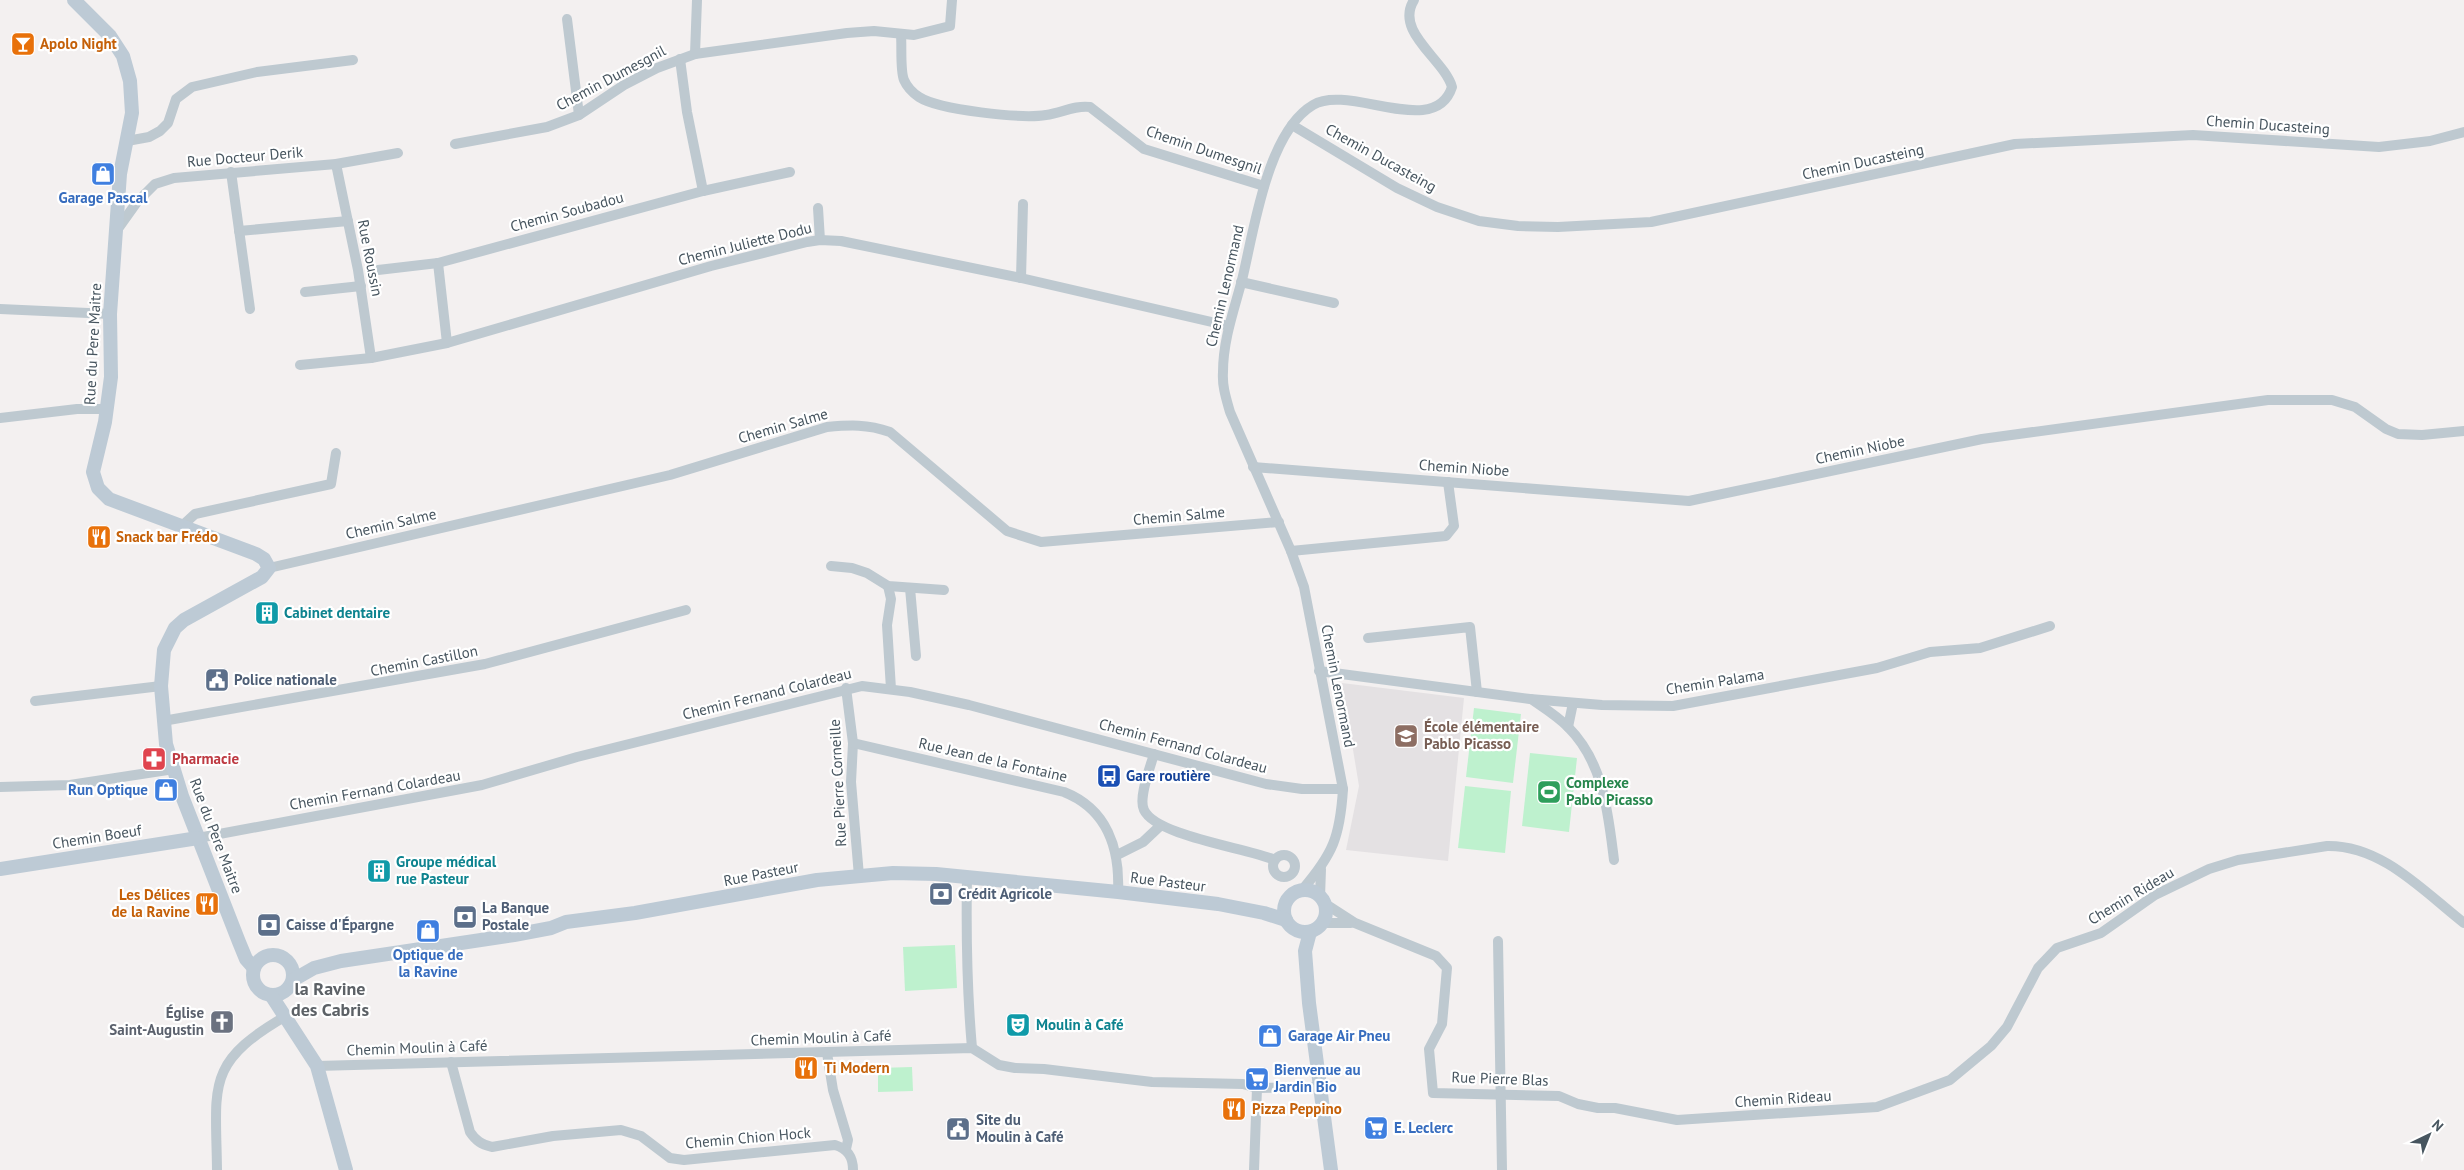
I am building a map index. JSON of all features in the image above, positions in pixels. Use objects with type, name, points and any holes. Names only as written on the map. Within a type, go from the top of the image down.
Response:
[{"type":"main road","name":"Rue du Pere Maitre","points":[[74,0],[110,36],[123,56],[130,81],[132,113],[120,174],[110,314],[111,377],[107,410],[93,472],[98,488],[109,499],[256,554],[264,559],[269,568],[262,578],[184,620],[175,628],[164,650],[161,686],[166,744],[198,838],[246,959],[258,963]]},
{"type":"main road","name":"Chemin Boeuf","points":[[0,869],[198,838]]},
{"type":"main road","name":"Rue Pasteur","points":[[290,965],[314,968],[374,956],[514,935],[551,928],[566,922],[635,913],[817,880],[893,873],[967,877],[1118,892],[1218,904],[1264,913],[1286,920]]},
{"type":"main road","points":[[1302,890],[1315,893],[1322,900],[1325,917],[1322,923],[1303,931],[1286,920],[1286,903],[1290,897],[1302,890]]},
{"type":"main road","name":"Rue Pasteur","points":[[1218,904],[1265,905],[1286,903]]},
{"type":"main road","points":[[1303,931],[1331,1170]]},
{"type":"main road","points":[[283,989],[261,992],[254,984],[258,963],[268,956],[281,957],[290,965],[283,989],[285,1014],[317,1066],[346,1170]]},
{"type":"main road","name":"Rue Pasteur","points":[[283,989],[314,968]]},
{"type":"street","points":[[695,54],[697,0]]},
{"type":"street","name":"Chemin Dumesgnil","points":[[455,144],[547,127],[579,115],[624,85],[657,68],[695,54],[847,33],[874,31],[914,35],[950,26],[952,0]]},
{"type":"street","name":"Chemin Lenormand","points":[[1302,890],[1321,869],[1334,844],[1341,818],[1343,789],[1304,587],[1292,551],[1230,412],[1223,389],[1223,370],[1229,326],[1242,282],[1264,186],[1277,151],[1292,125],[1314,104],[1327,100],[1352,100],[1398,109],[1425,110],[1443,103],[1452,87],[1445,72],[1419,41],[1411,28],[1409,12],[1414,0]]},
{"type":"street","points":[[567,19],[579,115]]},
{"type":"street","name":"Chemin Dumesgnil","points":[[902,35],[903,79],[911,91],[920,98],[932,103],[1019,117],[1047,115],[1070,108],[1090,107],[1144,149],[1264,186]]},
{"type":"street","points":[[680,59],[687,112],[703,191]]},
{"type":"street","points":[[127,141],[149,137],[160,131],[168,123],[176,99],[192,86],[257,72],[353,60]]},
{"type":"street","name":"Chemin Ducasteing","points":[[1292,125],[1397,188],[1437,207],[1479,221],[1518,226],[1558,227],[1651,222],[2015,144],[2193,135],[2379,147],[2430,141],[2464,132]]},
{"type":"street","name":"Rue Docteur Derik","points":[[116,231],[137,202],[155,184],[174,178],[336,164],[398,152]]},
{"type":"street","name":"Rue Roussin","points":[[336,164],[361,286],[371,358]]},
{"type":"street","points":[[231,172],[250,309]]},
{"type":"street","name":"Chemin Soubadou","points":[[378,270],[438,263],[703,191],[790,172]]},
{"type":"street","points":[[1021,278],[1024,204]]},
{"type":"street","points":[[818,208],[820,240]]},
{"type":"street","points":[[239,231],[348,221]]},
{"type":"street","name":"Chemin Juliette Dodu","points":[[300,365],[371,358],[447,343],[711,266],[820,240],[841,241],[1021,278],[1229,326]]},
{"type":"street","points":[[438,263],[447,343]]},
{"type":"street","points":[[1242,282],[1334,303]]},
{"type":"street","points":[[305,292],[361,286]]},
{"type":"street","points":[[0,309],[110,314]]},
{"type":"street","name":"Chemin Niobe","points":[[1253,467],[1689,501],[1982,439],[2268,400],[2332,400],[2354,408],[2386,429],[2398,434],[2422,435],[2464,432]]},
{"type":"street","points":[[0,418],[76,409],[107,410]]},
{"type":"street","name":"Chemin Salme","points":[[269,568],[670,475],[827,427],[854,424],[870,425],[890,432],[1006,531],[1040,542],[1279,522]]},
{"type":"street","points":[[182,526],[195,514],[331,484],[336,453]]},
{"type":"street","points":[[1292,551],[1446,536],[1454,526],[1448,482]]},
{"type":"street","points":[[831,566],[852,568],[867,573],[888,586],[944,590]]},
{"type":"street","points":[[888,586],[891,599],[888,625],[892,689]]},
{"type":"street","points":[[910,588],[916,656]]},
{"type":"street","name":"Chemin Castillon","points":[[163,721],[485,664],[686,610]]},
{"type":"street","name":"Chemin Palama","points":[[1319,671],[1530,699],[1602,706],[1673,706],[1877,668],[1930,652],[1980,648],[2050,626]]},
{"type":"street","points":[[1368,638],[1470,627],[1477,692]]},
{"type":"street","points":[[35,701],[161,686]]},
{"type":"street","name":"Chemin Fernand Colardeau","points":[[198,838],[482,785],[577,757],[846,688],[872,686],[969,705],[1284,788],[1343,789]]},
{"type":"street","name":"Rue Pierre Corneille","points":[[846,688],[853,743],[851,782],[859,876]]},
{"type":"street","points":[[1530,699],[1568,727],[1581,742],[1594,765],[1607,802],[1614,860]]},
{"type":"street","points":[[1568,727],[1573,703]]},
{"type":"street","name":"Rue Jean de la Fontaine","points":[[853,743],[1076,796],[1100,816],[1117,855],[1120,868],[1118,892]]},
{"type":"street","points":[[1154,754],[1142,799],[1144,810],[1160,826],[1275,860]]},
{"type":"street","points":[[0,787],[70,785],[174,769]]},
{"type":"street","points":[[1117,855],[1143,842],[1160,826]]},
{"type":"street","name":"Chemin Rideau","points":[[1559,1096],[1578,1104],[1598,1108],[1615,1108],[1677,1120],[1871,1108],[1903,1099],[1950,1080],[1991,1046],[2007,1027],[2038,968],[2057,948],[2101,933],[2156,895],[2209,870],[2238,860],[2327,846],[2340,846],[2359,850],[2381,859],[2464,923]]},
{"type":"street","name":"Chemin Lenormand","points":[[1321,869],[1322,900]]},
{"type":"street","points":[[967,877],[965,897],[967,991],[972,1048],[999,1064],[1015,1068],[1044,1069],[1152,1082],[1243,1084],[1257,1088],[1321,1087]]},
{"type":"street","name":"Rue Pierre Blas","points":[[1322,900],[1355,923],[1429,952],[1441,960],[1447,968],[1442,1024],[1429,1049],[1433,1092],[1559,1096]]},
{"type":"street","name":"Rue Pierre Blas","points":[[1322,923],[1355,923]]},
{"type":"street","points":[[1498,940],[1502,1170]]},
{"type":"street","points":[[217,1170],[216,1092],[221,1074],[230,1058],[258,1032],[285,1014]]},
{"type":"street","name":"Chemin Moulin à Café","points":[[317,1066],[972,1048]]},
{"type":"street","points":[[827,1053],[833,1090],[848,1140],[846,1149],[853,1162],[853,1170]]},
{"type":"street","name":"Chemin Chion Hock","points":[[451,1062],[470,1132],[479,1143],[492,1147],[553,1136],[620,1130],[634,1133],[663,1153],[676,1159],[835,1145],[846,1149]]},
{"type":"street","points":[[1254,1170],[1257,1088]]},
{"type":"shaded area","name":"École élémentaire Pablo Picasso","points":[[1342,683],[1464,698],[1448,861],[1346,850],[1359,786]]},
{"type":"green space","points":[[1474,708],[1521,714],[1513,783],[1466,777]]},
{"type":"green space","name":"Complexe Pablo Picasso","points":[[1530,753],[1577,758],[1569,832],[1522,826]]},
{"type":"green space","points":[[1465,786],[1511,791],[1505,853],[1458,848]]},
{"type":"green space","points":[[955,945],[957,988],[905,991],[903,947]]},
{"type":"green space","points":[[912,1067],[913,1091],[878,1092],[878,1068]]},
{"type":"place","name":"Apolo Night","points":[[23,44]]},
{"type":"place","name":"Garage Pascal","points":[[103,174]]},
{"type":"place","name":"Snack bar Frédo","points":[[99,537]]},
{"type":"place","name":"Cabinet dentaire","points":[[267,613]]},
{"type":"place","name":"Police nationale","points":[[217,680]]},
{"type":"place","name":"École élémentaire Pablo Picasso","points":[[1406,736]]},
{"type":"place","name":"Pharmacie","points":[[154,759]]},
{"type":"place","name":"Gare routière","points":[[1109,776]]},
{"type":"place","name":"Run Optique","points":[[166,790]]},
{"type":"place","name":"Complexe Pablo Picasso","points":[[1549,792]]},
{"type":"place","name":"Groupe médical rue Pasteur","points":[[379,871]]},
{"type":"place","name":"Crédit Agricole","points":[[941,894]]},
{"type":"place","name":"Les Délices de la Ravine","points":[[207,904]]},
{"type":"place","name":"La Banque Postale","points":[[465,917]]},
{"type":"place","name":"Caisse d'Épargne","points":[[269,925]]},
{"type":"place","name":"Optique de la Ravine","points":[[428,931]]},
{"type":"place","name":"Église Saint-Augustin","points":[[222,1022]]},
{"type":"place","name":"Moulin à Café","points":[[1018,1025]]},
{"type":"place","name":"Garage Air Pneu","points":[[1270,1036]]},
{"type":"place","name":"Ti Modern","points":[[806,1068]]},
{"type":"place","name":"Bienvenue au Jardin Bio","points":[[1257,1079]]},
{"type":"place","name":"Pizza Peppino","points":[[1234,1109]]},
{"type":"place","name":"E. Leclerc","points":[[1376,1128]]},
{"type":"place","name":"Site du Moulin à Café","points":[[958,1129]]},
{"type":"district","name":"la Ravine des Cabris","points":[[330,1000]]}]
